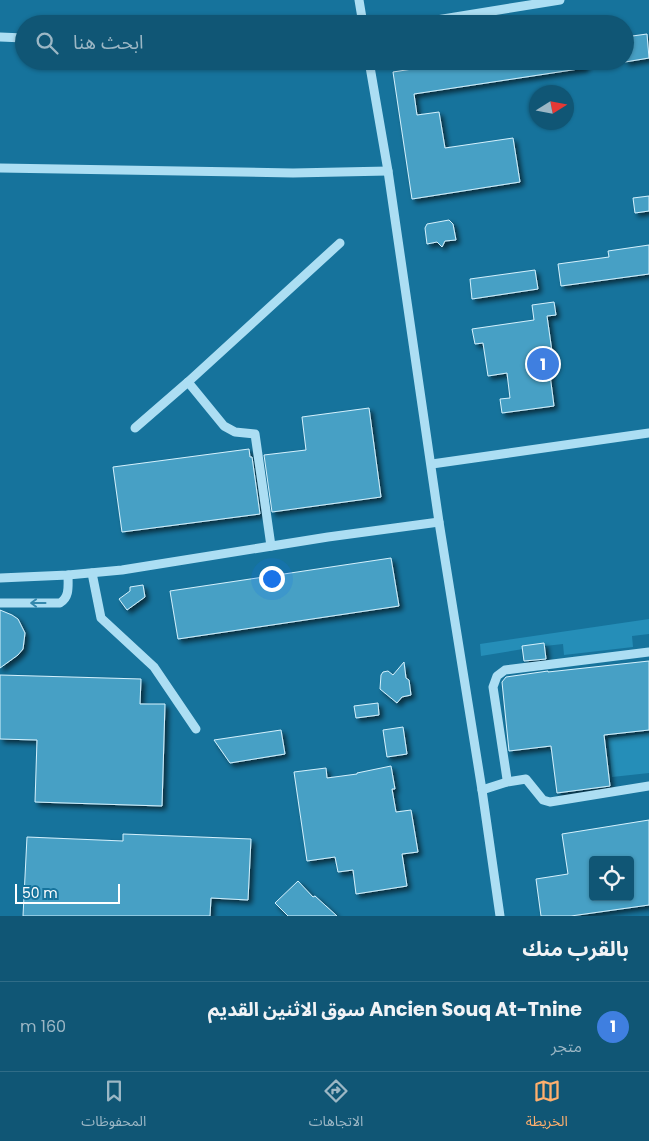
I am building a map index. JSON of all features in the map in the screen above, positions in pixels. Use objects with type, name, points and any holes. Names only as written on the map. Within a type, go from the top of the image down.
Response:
[{"type":"street","points":[[359,0],[362,15]]},
{"type":"street","points":[[468,15],[560,0]]},
{"type":"street","points":[[0,37],[15,38]]},
{"type":"street","points":[[371,70],[388,170],[439,522],[500,916]]},
{"type":"street","points":[[0,168],[293,172],[388,170]]},
{"type":"street","points":[[135,428],[340,243]]},
{"type":"street","points":[[188,382],[224,426],[235,432],[255,434],[272,546]]},
{"type":"street","points":[[432,464],[649,433]]},
{"type":"street","points":[[0,578],[92,573],[439,522]]},
{"type":"street","points":[[92,573],[101,618],[154,667],[196,729]]},
{"type":"street","points":[[0,603],[60,603],[68,594],[68,575]]},
{"type":"street","points":[[507,782],[493,687],[497,676],[505,670],[649,652]]},
{"type":"street","points":[[482,790],[507,782],[526,779],[543,800],[550,802],[649,786]]},
{"type":"shaded area","points":[[649,619],[649,634],[632,636],[633,647],[564,655],[563,644],[545,646],[544,643],[523,646],[523,649],[481,656],[480,644]]},
{"type":"shaded area","points":[[649,733],[649,773],[612,777],[608,738]]},
{"type":"building","points":[[647,34],[649,58],[634,60],[634,36]]},
{"type":"building","points":[[406,70],[572,70],[414,94],[417,115],[439,112],[445,148],[513,138],[520,182],[412,199],[393,72]]},
{"type":"building","points":[[649,196],[649,211],[635,213],[633,198]]},
{"type":"building","points":[[449,220],[453,224],[456,240],[445,241],[442,247],[437,242],[427,244],[425,228],[427,224]]},
{"type":"building","points":[[649,245],[649,274],[561,286],[558,264],[609,257],[608,251]]},
{"type":"building","points":[[535,270],[538,289],[472,299],[470,279]]},
{"type":"building","points":[[554,302],[556,315],[547,316],[554,366],[549,367],[554,406],[502,413],[500,399],[510,398],[507,373],[488,376],[483,343],[475,344],[472,329],[534,320],[532,305]]},
{"type":"building","points":[[369,408],[381,497],[272,512],[264,455],[306,450],[302,417]]},
{"type":"building","points":[[249,449],[250,457],[252,457],[260,514],[122,532],[113,467]]},
{"type":"building","points":[[391,558],[399,606],[178,639],[170,591]]},
{"type":"building","points":[[143,585],[145,597],[127,610],[119,599],[130,591],[130,587]]},
{"type":"building","points":[[0,610],[18,619],[25,633],[23,649],[0,668]]},
{"type":"building","points":[[544,643],[546,659],[524,661],[522,646]]},
{"type":"building","points":[[649,661],[649,730],[604,735],[610,786],[557,793],[551,746],[509,751],[502,682],[506,677]]},
{"type":"building","points":[[404,662],[411,695],[402,697],[397,703],[380,689],[381,675],[383,672],[388,671],[393,675]]},
{"type":"building","points":[[0,675],[141,679],[140,704],[165,704],[162,806],[35,802],[37,740],[0,739]]},
{"type":"building","points":[[378,703],[379,715],[356,718],[354,706]]},
{"type":"building","points":[[403,727],[407,754],[387,757],[383,730]]},
{"type":"building","points":[[281,730],[285,754],[230,763],[214,740]]},
{"type":"building","points":[[391,766],[396,812],[411,810],[418,852],[402,854],[407,886],[356,894],[353,870],[338,872],[335,857],[307,861],[294,772],[326,768],[327,778],[357,774]]},
{"type":"building","points":[[649,820],[649,905],[571,916],[541,916],[536,879],[568,874],[562,834]]},
{"type":"building","points":[[123,834],[251,839],[248,900],[211,898],[210,916],[23,916],[27,837],[123,841]]},
{"type":"building","points":[[298,881],[313,897],[315,896],[337,916],[288,916],[275,903]]},
{"type":"place","name":"Ancien Souq At-Tnine سوق الاثنين القديم","points":[[543,364]]}]
